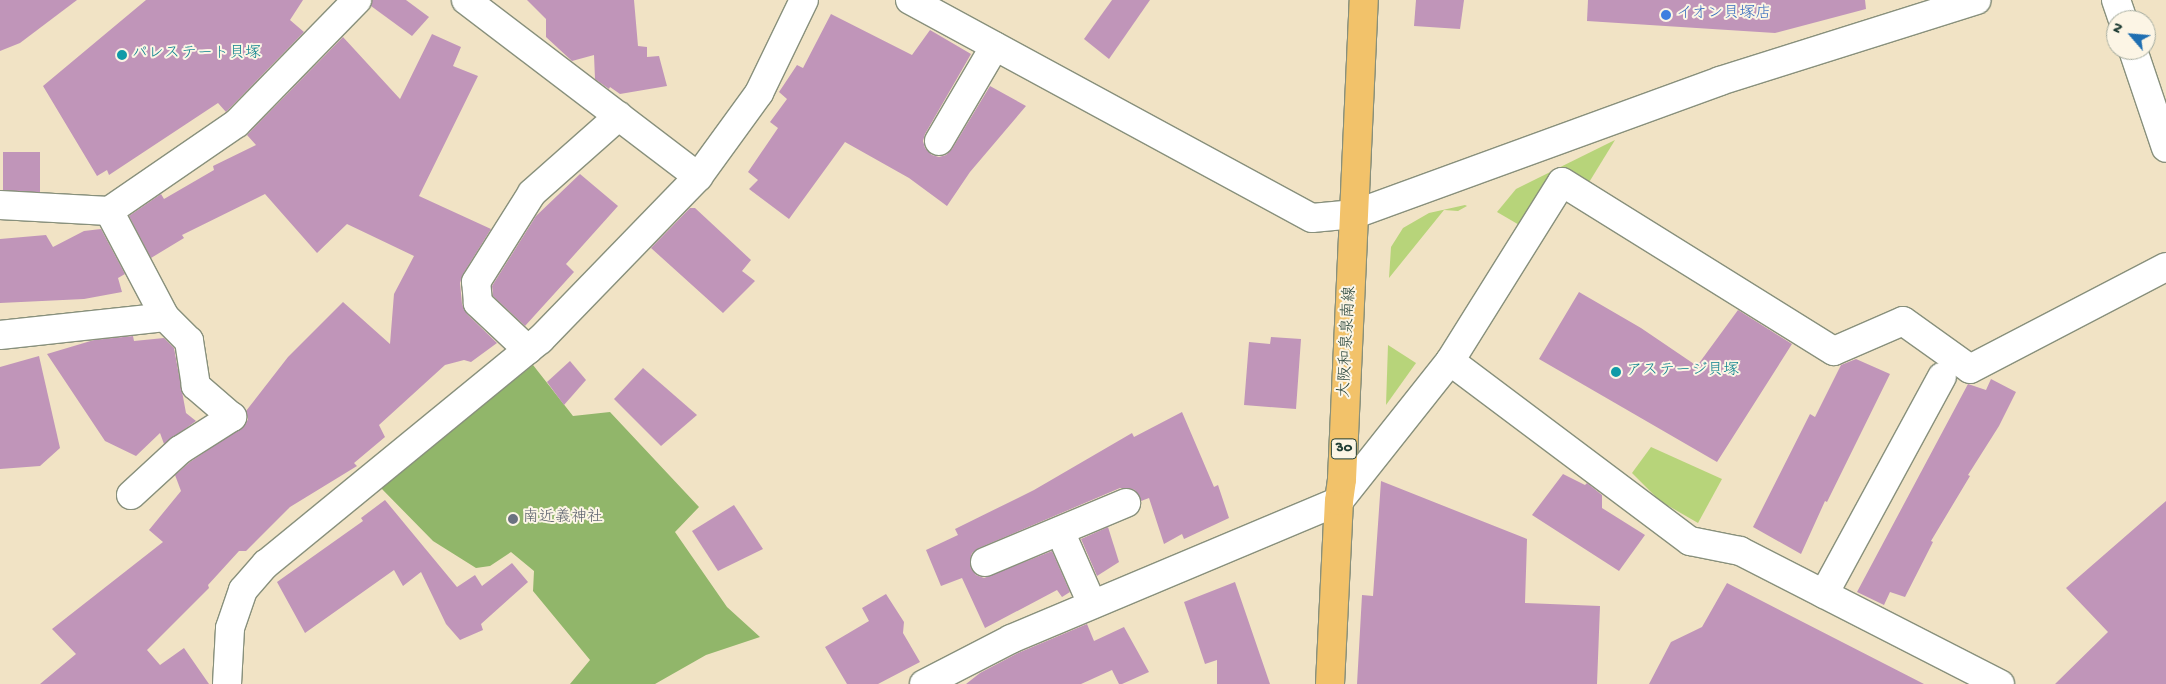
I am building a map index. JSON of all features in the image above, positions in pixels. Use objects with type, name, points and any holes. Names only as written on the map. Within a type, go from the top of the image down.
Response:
[{"type":"main road","name":"大阪和泉泉南線","points":[[1330,684],[1339,500],[1342,479],[1364,0]]},
{"type":"street","points":[[0,205],[109,211],[237,123],[357,0]]},
{"type":"street","points":[[466,0],[698,178]]},
{"type":"street","points":[[227,684],[230,628],[243,590],[266,564],[528,350],[698,178],[759,92],[804,0]]},
{"type":"street","points":[[910,0],[1312,218],[1354,214],[1720,81],[1977,0]]},
{"type":"street","points":[[940,141],[995,46]]},
{"type":"street","points":[[2136,60],[2166,148]]},
{"type":"street","points":[[528,350],[478,303],[476,282],[532,193],[619,116]]},
{"type":"street","points":[[924,684],[1011,639],[1339,500],[1450,361],[1562,182],[1834,351],[1903,322],[1970,368],[2166,267]]},
{"type":"street","points":[[109,211],[165,317],[189,341],[196,386],[232,417],[180,450],[131,495]]},
{"type":"street","points":[[0,335],[165,317]]},
{"type":"street","points":[[1450,361],[1690,541],[1740,551],[2000,684]]},
{"type":"street","points":[[1824,594],[1942,377]]},
{"type":"street","points":[[985,562],[1126,503]]},
{"type":"street","points":[[1060,531],[1092,604]]},
{"type":"green space","points":[[1615,140],[1588,184],[1521,226],[1497,212],[1516,189]]},
{"type":"green space","points":[[1465,205],[1467,206],[1458,211],[1444,210],[1389,278],[1391,247],[1403,228],[1429,213]]},
{"type":"green space","points":[[1388,345],[1416,363],[1386,405]]},
{"type":"green space","points":[[533,365],[573,416],[610,412],[699,507],[675,532],[727,607],[760,637],[706,655],[655,684],[570,684],[590,660],[533,591],[534,571],[511,552],[490,566],[476,568],[433,541],[380,487]]},
{"type":"green space","points":[[1651,447],[1722,479],[1698,523],[1660,501],[1632,473]]},
{"type":"building","points":[[0,0],[77,0],[20,43],[0,51]]},
{"type":"building","points":[[146,0],[303,0],[290,20],[304,32],[226,112],[218,103],[109,175],[107,170],[97,176],[43,86]]},
{"type":"building","points":[[372,0],[406,0],[429,17],[412,36],[371,6]]},
{"type":"building","points":[[527,0],[634,0],[638,46],[647,47],[647,57],[659,56],[667,86],[620,94],[610,87],[609,89],[595,79],[594,55],[572,61],[546,37],[546,19]]},
{"type":"building","points":[[1112,0],[1150,0],[1109,59],[1084,39]]},
{"type":"building","points":[[1416,0],[1464,0],[1460,29],[1414,26]]},
{"type":"building","name":"イオン貝塚店","points":[[1588,0],[1865,0],[1866,9],[1775,33],[1587,21]]},
{"type":"building","points":[[831,14],[912,55],[930,30],[971,54],[925,134],[923,141],[925,148],[932,155],[939,157],[946,155],[952,149],[990,86],[1026,106],[970,172],[947,206],[909,178],[845,142],[789,219],[749,189],[758,180],[748,172],[778,128],[770,122],[787,99],[779,92],[797,65],[803,68]]},
{"type":"building","points":[[432,34],[461,47],[453,66],[478,76],[419,196],[491,229],[463,274],[460,283],[462,304],[467,314],[497,343],[471,362],[464,360],[445,365],[379,425],[385,437],[354,463],[357,466],[290,507],[246,551],[239,551],[208,585],[209,588],[147,650],[160,665],[184,648],[209,684],[40,684],[76,654],[52,629],[163,542],[149,530],[181,491],[175,475],[190,462],[245,425],[248,419],[246,411],[288,357],[343,302],[390,344],[394,294],[414,256],[347,224],[317,253],[265,194],[182,235],[184,238],[151,258],[129,216],[161,194],[164,199],[214,170],[213,166],[256,145],[247,135],[343,37],[400,99]]},
{"type":"building","points":[[3,152],[40,152],[40,192],[3,192]]},
{"type":"building","points":[[580,174],[618,206],[566,264],[574,272],[525,326],[493,296],[492,286],[536,216]]},
{"type":"building","points":[[690,208],[695,208],[751,260],[742,271],[755,281],[723,313],[651,248]]},
{"type":"building","points":[[101,229],[125,274],[118,278],[122,292],[84,299],[0,303],[0,239],[46,235],[53,247],[84,231]]},
{"type":"building","name":"アステージ貝塚","points":[[1579,292],[1641,328],[1697,366],[1738,310],[1792,344],[1717,462],[1539,359]]},
{"type":"building","points":[[133,336],[134,341],[164,338],[174,348],[186,413],[196,421],[164,444],[160,433],[136,456],[105,441],[47,354],[94,340]]},
{"type":"building","points":[[1271,337],[1301,339],[1296,409],[1244,405],[1249,342],[1270,344]]},
{"type":"building","points":[[39,356],[60,448],[40,466],[0,469],[0,367]]},
{"type":"building","points":[[1856,359],[1890,374],[1827,502],[1825,501],[1801,554],[1753,527],[1810,414],[1815,417],[1841,365]]},
{"type":"building","points":[[570,361],[586,380],[564,405],[547,382]]},
{"type":"building","points":[[643,368],[697,415],[661,446],[614,399]]},
{"type":"building","points":[[1991,379],[2016,392],[1999,426],[1968,475],[1970,476],[1931,541],[1933,542],[1905,597],[1890,592],[1884,605],[1857,592],[1968,384],[1986,390]]},
{"type":"building","points":[[1182,412],[1214,487],[1218,485],[1229,518],[1184,539],[1182,534],[1164,544],[1149,498],[1141,501],[1135,490],[1120,488],[979,548],[972,553],[970,560],[971,568],[976,575],[984,578],[1052,551],[1070,592],[1062,597],[1057,590],[985,628],[962,578],[941,586],[926,550],[958,535],[955,529],[1034,490],[1132,433],[1134,437]]},
{"type":"building","points":[[1563,474],[1585,485],[1587,483],[1602,495],[1602,508],[1645,535],[1619,571],[1532,515]]},
{"type":"building","points":[[1381,481],[1527,539],[1525,603],[1600,606],[1597,684],[1357,684],[1362,595],[1373,596]]},
{"type":"building","points":[[385,500],[457,587],[475,575],[482,586],[512,563],[528,582],[481,624],[483,630],[460,640],[446,624],[421,572],[403,586],[394,570],[305,633],[277,582],[363,521],[361,518]]},
{"type":"building","points":[[2166,501],[2166,684],[2055,684],[2108,632],[2066,588]]},
{"type":"building","points":[[734,505],[763,549],[718,571],[692,531]]},
{"type":"building","points":[[1108,527],[1119,562],[1097,576],[1081,539]]},
{"type":"building","points":[[1235,582],[1270,684],[1217,684],[1217,660],[1205,664],[1184,602]]},
{"type":"building","points":[[1727,583],[1924,684],[1649,684],[1671,642],[1702,627]]},
{"type":"building","points":[[886,594],[904,622],[903,633],[920,662],[878,684],[847,684],[825,647],[869,621],[862,608]]},
{"type":"building","points":[[1087,624],[1094,641],[1124,627],[1149,672],[1122,684],[1119,684],[1112,670],[1081,684],[966,684],[980,673],[1018,653]]},
{"type":"place","name":"イオン貝塚店","points":[[1666,15]]},
{"type":"place","name":"パレステート貝塚","points":[[122,55]]},
{"type":"place","name":"アステージ貝塚","points":[[1616,372]]},
{"type":"place","name":"南近義神社","points":[[513,519]]}]
